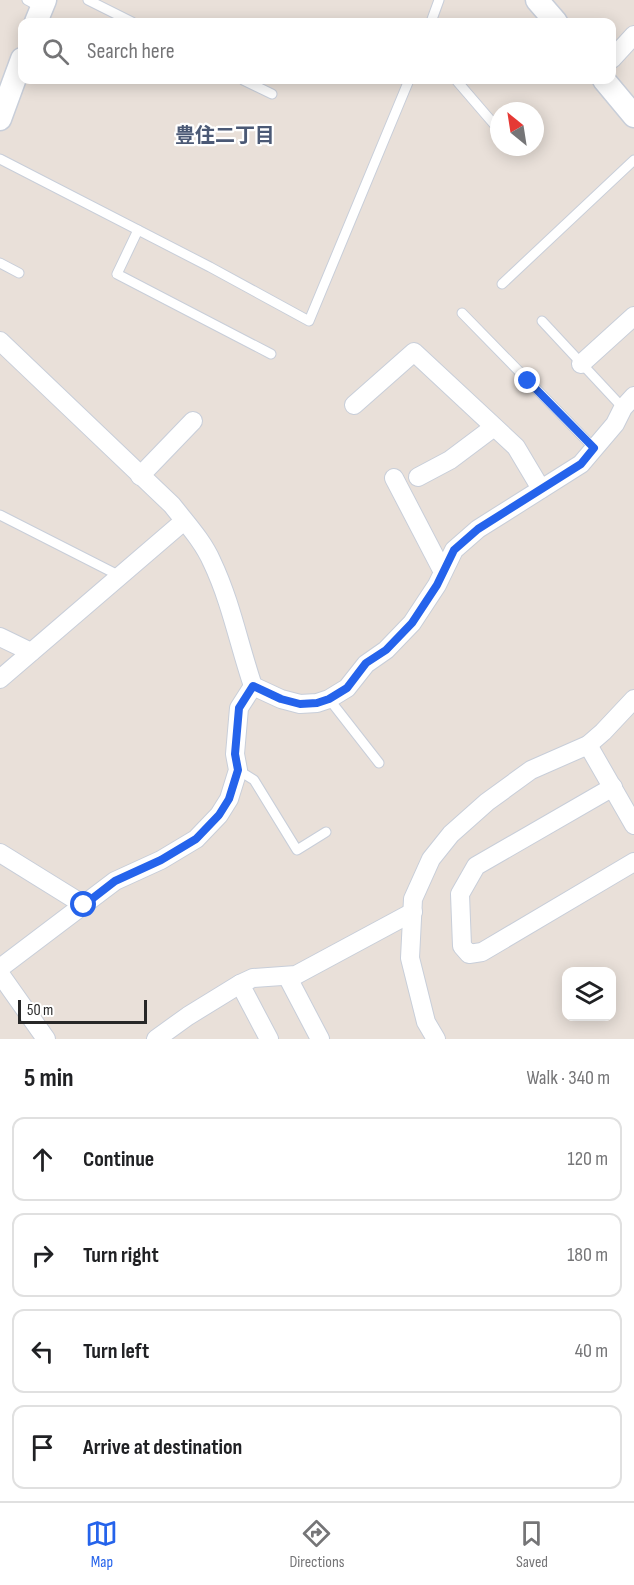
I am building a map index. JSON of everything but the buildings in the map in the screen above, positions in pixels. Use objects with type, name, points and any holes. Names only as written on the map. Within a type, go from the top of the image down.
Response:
[{"type":"street","points":[[616,55],[634,35]]},
{"type":"street","points":[[0,118],[18,70]]},
{"type":"street","points":[[607,84],[634,116]]},
{"type":"street","points":[[582,364],[634,316]]},
{"type":"street","points":[[0,341],[172,505],[212,561],[253,686],[281,699],[300,704],[317,703],[329,699],[347,688],[366,663],[386,650],[412,623],[454,550],[478,529],[581,464],[615,424],[629,402]]},
{"type":"street","points":[[354,405],[414,352],[516,447],[541,489]]},
{"type":"street","points":[[140,476],[193,421]]},
{"type":"street","points":[[418,477],[450,460],[494,427]]},
{"type":"street","points":[[394,478],[443,572]]},
{"type":"street","points":[[0,678],[184,521]]},
{"type":"street","points":[[0,637],[31,652]]},
{"type":"street","points":[[0,968],[115,881],[161,860],[196,839],[219,815],[229,799],[238,770],[235,754],[239,708],[253,686]]},
{"type":"street","points":[[436,1039],[426,1022],[410,958],[413,900],[431,859],[451,834],[487,802],[531,770],[588,745],[634,699]]},
{"type":"street","points":[[588,745],[634,825]]},
{"type":"street","points":[[613,787],[476,866],[460,894],[462,946],[469,954],[482,952],[634,862]]},
{"type":"street","points":[[0,853],[84,905]]},
{"type":"street","points":[[156,1039],[240,984],[253,978],[296,975],[412,912]]},
{"type":"street","points":[[0,974],[46,1039]]},
{"type":"street","points":[[287,976],[320,1039]]},
{"type":"street","points":[[240,984],[264,1038]]},
{"type":"lane","points":[[88,0],[124,18]]},
{"type":"lane","points":[[432,18],[439,0]]},
{"type":"lane","points":[[251,84],[272,94]]},
{"type":"lane","points":[[0,159],[309,321],[407,84]]},
{"type":"lane","points":[[459,84],[490,120]]},
{"type":"lane","points":[[502,284],[634,160]]},
{"type":"lane","points":[[138,230],[117,274],[271,354]]},
{"type":"lane","points":[[0,262],[19,273]]},
{"type":"lane","points":[[462,313],[594,448]]},
{"type":"lane","points":[[542,321],[582,364],[629,402]]},
{"type":"lane","points":[[0,515],[120,576]]},
{"type":"lane","points":[[329,699],[379,763]]},
{"type":"lane","points":[[238,770],[254,780],[297,850],[326,832]]},
{"type":"district","name":"豊住二丁目","points":[[225,135]]},
{"type":"route","points":[[84,905],[115,881],[161,860],[196,839],[219,815],[229,799],[238,770],[235,754],[239,708],[253,686],[281,699],[300,704],[317,703],[329,699],[347,688],[366,663],[386,650],[412,623],[437,585],[454,550],[478,529],[581,464],[594,448],[528,381]]}]
